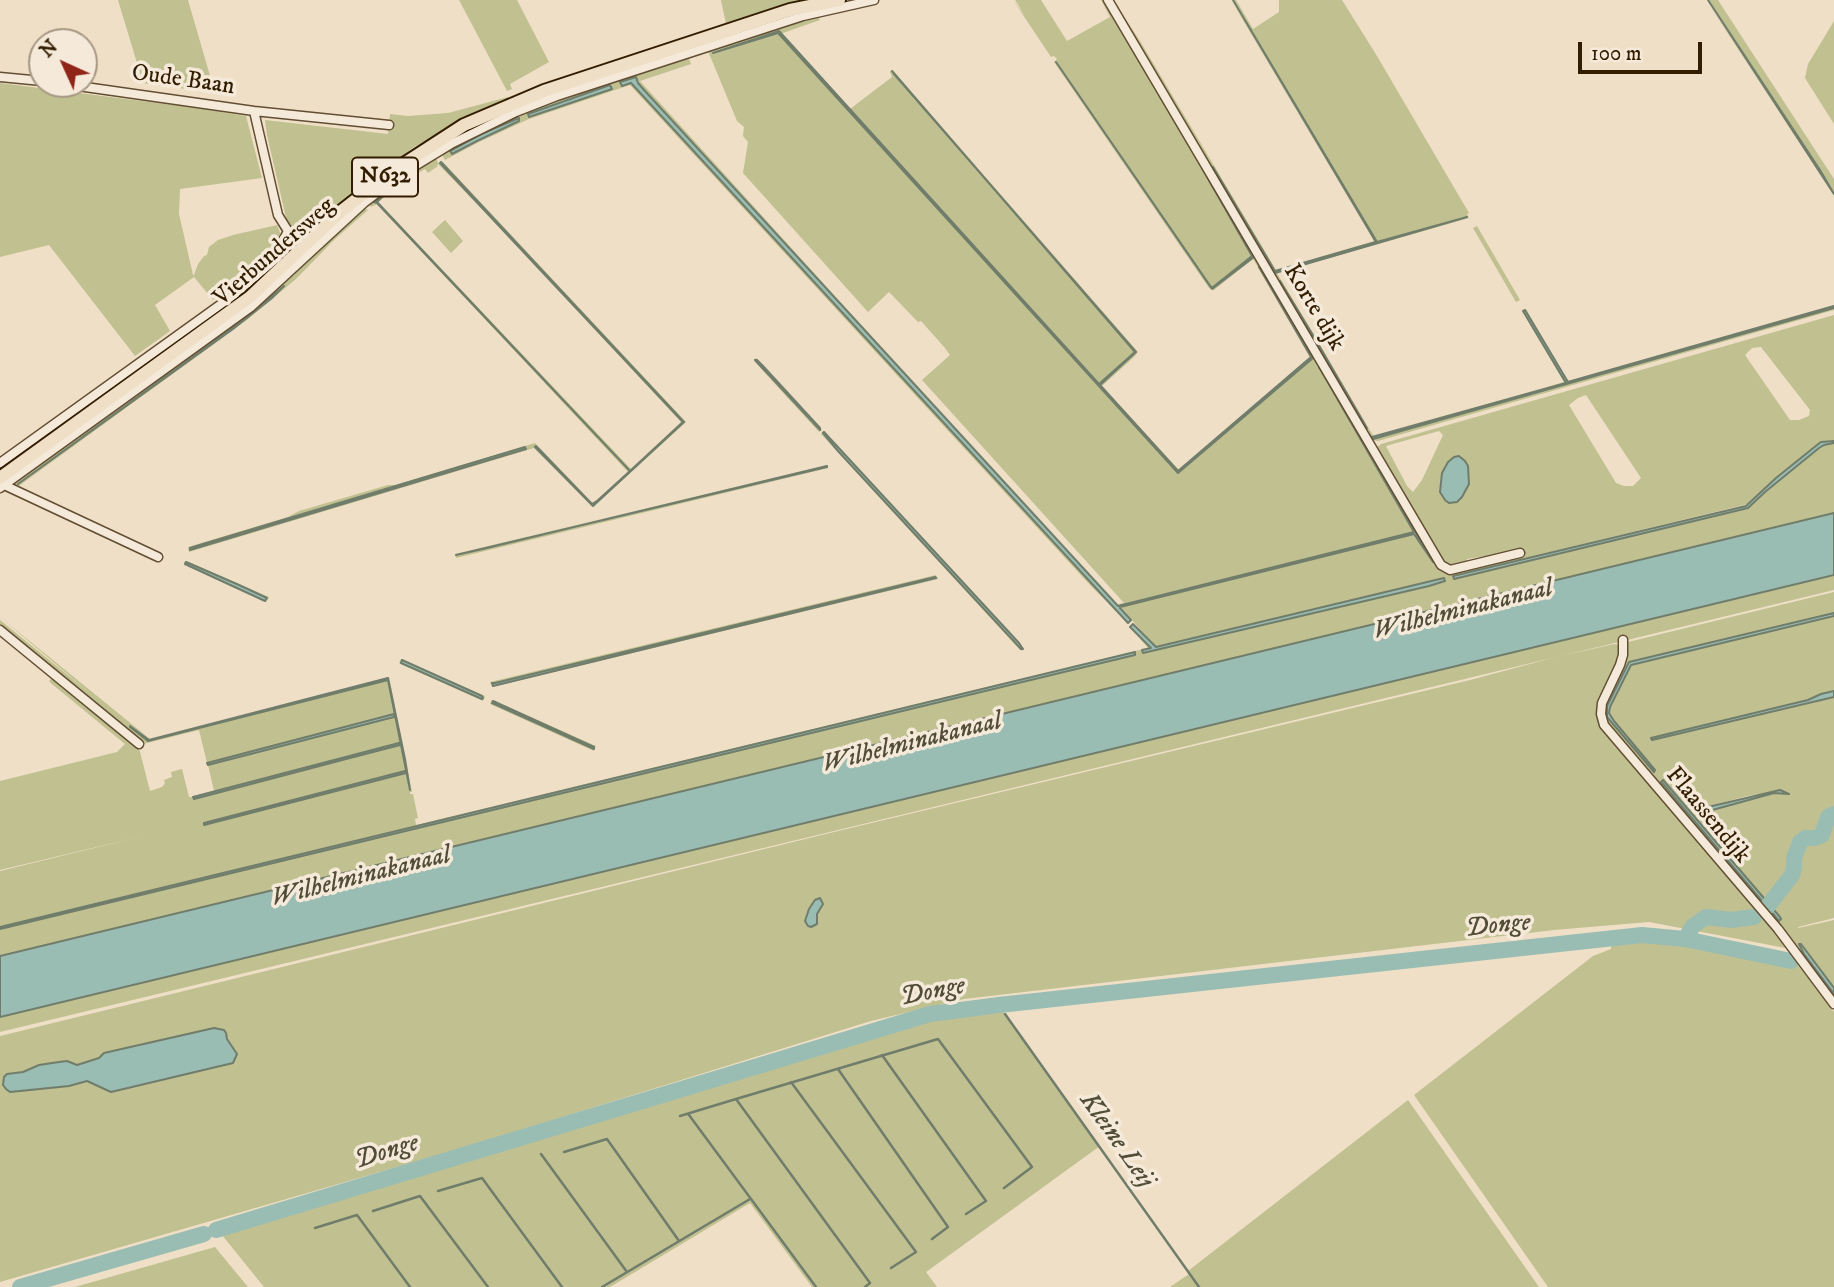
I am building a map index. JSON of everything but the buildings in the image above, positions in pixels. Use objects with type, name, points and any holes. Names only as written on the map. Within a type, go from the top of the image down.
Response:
[{"type":"main road","name":"Vierbundersweg","points":[[1,484],[250,297],[339,213],[390,173],[464,125],[544,91],[790,10],[839,0]]},
{"type":"street","name":"Vierbundersweg","points":[[1,484],[251,307],[365,202],[405,172],[450,144],[516,112],[557,96],[803,16],[874,0]]},
{"type":"street","name":"Korte dijk","points":[[1108,0],[1441,565],[1450,570],[1520,553]]},
{"type":"street","points":[[0,77],[28,80]]},
{"type":"street","name":"Oude Baan","points":[[98,89],[254,111],[389,124]]},
{"type":"street","name":"Oude Baan","points":[[254,111],[278,215],[288,234]]},
{"type":"street","name":"Vierbundersweg","points":[[0,463],[246,285],[278,257],[282,241],[288,234]]},
{"type":"street","points":[[1,484],[158,557]]},
{"type":"street","points":[[0,630],[139,744]]},
{"type":"street","name":"Flaassendijk","points":[[1623,640],[1620,665],[1602,703],[1604,725],[1778,929],[1834,1004]]},
{"type":"green space","points":[[118,0],[188,0],[215,93],[143,83]]},
{"type":"green space","points":[[459,0],[517,0],[549,62],[510,84],[512,89],[507,91]]},
{"type":"green space","points":[[721,0],[800,0],[726,24]]},
{"type":"green space","points":[[1013,0],[1025,16],[1015,0],[1041,0],[1067,41],[1110,17],[1101,0],[1105,0],[1444,570],[1459,566],[1443,564],[1375,449],[1381,444],[1834,315],[1834,441],[1817,445],[1748,504],[1488,567],[1503,568],[1748,508],[1821,446],[1834,443],[1834,513],[0,956],[0,929],[1135,654],[1134,652],[0,927],[0,871],[147,835],[0,870],[0,781],[117,752],[125,744],[52,684],[49,681],[52,678],[56,678],[140,747],[150,791],[162,787],[164,780],[172,777],[171,772],[182,769],[189,797],[194,798],[400,745],[399,743],[214,791],[208,765],[394,715],[207,763],[199,730],[143,744],[0,627],[0,620],[91,694],[0,617],[150,739],[389,677],[412,792],[410,794],[413,794],[418,818],[415,819],[416,825],[1148,648],[1130,627],[1151,648],[1143,652],[1445,581],[1444,578],[1155,647],[1118,604],[1124,603],[922,380],[950,355],[945,348],[921,321],[918,322],[889,292],[868,312],[743,173],[748,142],[743,136],[744,127],[737,121],[708,51],[816,15],[820,20],[780,34],[1178,473],[1313,358],[1253,259],[1214,290],[1209,288],[1054,62],[1057,59],[1051,57]],"holes":[[[1761,347],[1810,410],[1809,416],[1790,420],[1745,355],[1752,348]],[[1586,395],[1641,478],[1633,486],[1616,483],[1569,405]],[[1439,431],[1443,435],[1422,480],[1413,492],[1407,486],[1386,446]],[[1454,457],[1467,464],[1468,487],[1455,502],[1442,497],[1440,490],[1443,470]],[[1485,556],[1486,559],[1468,564],[1467,559]],[[405,771],[405,773],[205,825],[204,823]]]},
{"type":"green space","points":[[1110,0],[1113,0],[1140,41],[1276,270],[1374,241],[1231,0],[1261,47],[1234,0],[1253,29],[1279,12],[1279,0],[1342,0],[1377,56],[1469,213],[1469,218],[1277,273],[1374,437],[1564,382],[1522,311],[1526,309],[1568,381],[1834,305],[1834,310],[1378,441],[1371,440]],"holes":[[[1280,281],[1368,427],[1366,428]]]},
{"type":"green space","points":[[1706,0],[1808,152],[1709,0],[1718,0],[1834,179],[1834,196]]},
{"type":"green space","points":[[1834,21],[1834,124],[1805,78],[1808,64]]},
{"type":"green space","points":[[688,56],[691,64],[640,81],[1070,552],[645,91],[636,78],[622,86],[631,83],[1128,623],[1089,584],[630,85],[529,119],[445,160],[442,155],[436,158],[446,169],[442,161],[686,422],[593,507],[534,448],[189,552],[188,547],[288,517],[299,511],[535,443],[592,503],[628,472],[377,204],[371,207],[368,203],[407,175],[467,139],[541,105]],"holes":[[[518,118],[519,121],[453,154],[464,143]],[[438,164],[681,422],[631,469],[378,202],[425,169],[428,173]],[[525,448],[286,522],[190,549],[203,544]]]},
{"type":"green space","points":[[891,70],[1138,352],[1102,386],[1179,470],[1196,456],[1178,471],[1100,385],[1136,353],[1115,327],[1135,353],[1099,383],[850,109],[892,77]]},
{"type":"green space","points":[[0,83],[28,87],[28,98],[98,98],[98,95],[246,116],[262,178],[180,189],[179,214],[193,275],[198,264],[207,255],[209,247],[218,240],[233,235],[277,225],[282,237],[277,252],[213,300],[194,277],[155,305],[170,331],[135,356],[49,245],[0,257]]},
{"type":"green space","points":[[508,97],[509,99],[414,147],[366,182],[305,235],[296,233],[287,222],[265,120],[388,134],[390,114],[408,116],[448,113]]},
{"type":"green space","points":[[362,208],[368,210],[296,279],[248,319],[16,488],[11,484],[286,281]]},
{"type":"green space","points":[[445,220],[463,241],[451,253],[432,232]]},
{"type":"green space","points":[[1477,226],[1520,300],[1516,302],[1473,228]]},
{"type":"green space","points":[[1311,357],[1311,358],[1196,456]]},
{"type":"green space","points":[[757,359],[822,430],[819,432],[754,361]],"holes":[[[756,360],[821,429],[819,430]]]},
{"type":"green space","points":[[823,431],[838,451],[1021,649],[1022,646],[1024,649],[1021,651],[821,434]]},
{"type":"green space","points":[[836,445],[995,616],[1013,637]]},
{"type":"green space","points":[[828,465],[828,468],[456,558],[455,554]],"holes":[[[826,466],[826,468],[460,555]]]},
{"type":"green space","points":[[185,561],[269,597],[266,602],[189,567],[184,564]]},
{"type":"green space","points":[[936,575],[938,579],[492,687],[490,682]],"holes":[[[935,577],[935,579],[493,685]]]},
{"type":"green space","points":[[1834,575],[1834,590],[1557,657],[1614,644],[1620,645],[1621,654],[1599,715],[1791,949],[1649,922],[1554,930],[964,999],[871,1021],[466,1147],[0,1282],[0,1036],[1556,657],[0,1032],[0,1017]],"holes":[[[214,1028],[226,1033],[236,1051],[233,1063],[111,1092],[87,1081],[69,1086],[30,1090],[7,1074],[67,1061],[76,1065],[99,1058],[104,1053]]]},
{"type":"green space","points":[[1834,592],[1834,613],[1629,662],[1606,712],[1613,725],[1654,772],[1655,769],[1609,713],[1631,665],[1834,616],[1834,691],[1808,700],[1651,739],[1834,697],[1834,918],[1798,928],[1834,920],[1834,988],[1801,944],[1804,954],[1834,994],[1834,1004],[1602,716],[1624,643]],"holes":[[[1664,780],[1780,917],[1778,921],[1663,784]],[[1774,792],[1788,793],[1774,793],[1702,811],[1704,808],[1747,796]]]},
{"type":"green space","points":[[401,659],[485,696],[484,699],[483,701],[399,663]]},
{"type":"green space","points":[[492,700],[596,746],[594,751],[490,704]],"holes":[[[493,701],[594,747],[593,749],[492,704]]]},
{"type":"green space","points":[[1672,933],[1792,957],[1834,1012],[1834,1287],[1548,1287],[1414,1095],[1593,956],[1611,949],[1612,934]]},
{"type":"green space","points":[[1001,1009],[1100,1146],[926,1272],[937,1287],[812,1287],[750,1203],[610,1287],[264,1287],[218,1230],[488,1152],[886,1027],[954,1012]]},
{"type":"green space","points":[[1408,1100],[1539,1287],[1170,1287],[1189,1274],[1188,1271]]},
{"type":"green space","points":[[215,1247],[248,1287],[75,1287]]},
{"type":"water","points":[[1233,0],[1377,242],[1467,217],[1275,273],[1213,167],[1275,271],[1376,242]]},
{"type":"water","points":[[1708,0],[1820,170],[1834,194],[1819,171]]},
{"type":"water","points":[[779,31],[1099,384],[1135,352],[984,178],[1136,352],[1100,385],[1178,471],[1311,357],[1259,267],[1313,358],[1178,473],[778,33],[713,53]]},
{"type":"water","points":[[1056,62],[1211,287],[1252,256],[1202,168],[1254,257],[1212,289]]},
{"type":"water","points":[[892,71],[984,178],[894,74]]},
{"type":"water","points":[[636,77],[645,91],[1118,606],[1414,532],[1319,367],[1433,562],[1414,534],[1120,607],[1131,620],[1128,623],[631,83],[622,86],[620,82]]},
{"type":"water","points":[[610,85],[612,89],[529,117],[528,114]]},
{"type":"water","points":[[519,118],[519,121],[452,154],[450,151],[481,134]]},
{"type":"water","points":[[441,162],[684,422],[593,506],[536,446],[592,504],[683,422]]},
{"type":"water","points":[[418,170],[377,202],[630,471],[374,202]]},
{"type":"water","points":[[1280,281],[1313,335],[1366,429]]},
{"type":"water","points":[[284,286],[233,329],[18,484],[242,321]]},
{"type":"water","points":[[1834,306],[1373,439],[1372,437],[1566,383],[1523,311],[1525,310],[1568,382]]},
{"type":"water","points":[[755,360],[763,366],[820,430]]},
{"type":"water","points":[[824,432],[1019,643],[1023,649],[838,451]]},
{"type":"water","points":[[1834,441],[1819,448],[1748,508],[1454,579],[1453,576],[1746,506],[1821,442]]},
{"type":"water","points":[[525,447],[526,449],[190,550],[203,544]]},
{"type":"water","points":[[1459,456],[1468,466],[1469,484],[1457,502],[1449,503],[1440,492],[1442,473],[1448,462]]},
{"type":"water","points":[[827,466],[827,467],[582,525]]},
{"type":"water","name":"Wilhelminakanaal","points":[[1834,513],[1834,575],[0,1017],[0,956]]},
{"type":"water","points":[[186,562],[267,598],[265,601],[185,564]]},
{"type":"water","points":[[935,577],[493,686],[492,683],[495,683]]},
{"type":"water","points":[[1444,578],[1445,581],[1429,586],[1143,653],[1142,650],[1151,648],[1130,627],[1133,624],[1156,647]]},
{"type":"water","points":[[1834,613],[1834,616],[1631,665],[1609,713],[1654,772],[1607,717],[1607,706],[1629,662]]},
{"type":"water","points":[[1135,652],[1135,655],[0,929],[0,927]]},
{"type":"water","points":[[402,660],[482,696],[483,698],[401,663]]},
{"type":"water","points":[[388,678],[410,790],[388,680],[148,741],[130,727],[149,740]]},
{"type":"water","points":[[1834,691],[1834,697],[1652,740],[1651,738],[1808,700]]},
{"type":"water","points":[[493,701],[594,747],[594,749],[492,703]]},
{"type":"water","points":[[394,714],[394,717],[208,765],[207,763]]},
{"type":"water","points":[[399,743],[400,745],[194,799],[193,797]]},
{"type":"water","points":[[405,771],[406,773],[204,825],[204,823]]},
{"type":"water","points":[[1663,780],[1780,917],[1779,921],[1661,782]]},
{"type":"water","points":[[1780,790],[1789,794],[1774,793],[1702,811],[1704,808]]},
{"type":"water","points":[[820,898],[823,904],[817,914],[817,924],[808,926],[805,921],[809,909],[815,900]]},
{"type":"water","points":[[1799,944],[1834,988],[1834,994],[1804,954]]},
{"type":"water","points":[[214,1028],[226,1033],[237,1054],[233,1063],[111,1092],[87,1081],[69,1086],[10,1092],[3,1085],[7,1074],[23,1072],[39,1065],[67,1061],[77,1065],[99,1058],[104,1053]]},
{"type":"waterway","name":"Donge","points":[[1768,906],[1792,875],[1800,842],[1822,835],[1828,817],[1834,814]]},
{"type":"waterway","name":"Donge","points":[[1685,939],[1693,926],[1706,917],[1731,920],[1754,917]]},
{"type":"waterway","name":"Donge","points":[[216,1230],[930,1014],[1642,935],[1685,939],[1791,961]]},
{"type":"waterway","name":"Kleine Leij","points":[[999,1005],[1001,1009]]},
{"type":"waterway","name":"Kleine Leij","points":[[1005,1014],[1199,1287]]},
{"type":"waterway","points":[[736,1099],[938,1039],[1032,1167],[1004,1188]]},
{"type":"waterway","points":[[882,1055],[986,1201],[966,1214]]},
{"type":"waterway","points":[[838,1069],[948,1227],[932,1239]]},
{"type":"waterway","points":[[791,1082],[916,1252],[891,1268]]},
{"type":"waterway","points":[[680,1116],[736,1099],[870,1283],[865,1287]]},
{"type":"waterway","points":[[689,1115],[816,1287]]},
{"type":"waterway","points":[[564,1152],[607,1139],[679,1241]]},
{"type":"waterway","points":[[541,1154],[627,1272]]},
{"type":"waterway","points":[[438,1191],[482,1178],[562,1287]]},
{"type":"waterway","points":[[373,1211],[420,1196],[488,1287]]},
{"type":"waterway","points":[[602,1287],[750,1199]]},
{"type":"waterway","points":[[315,1228],[357,1215],[410,1287]]},
{"type":"waterway","name":"Donge","points":[[20,1287],[204,1234]]}]
